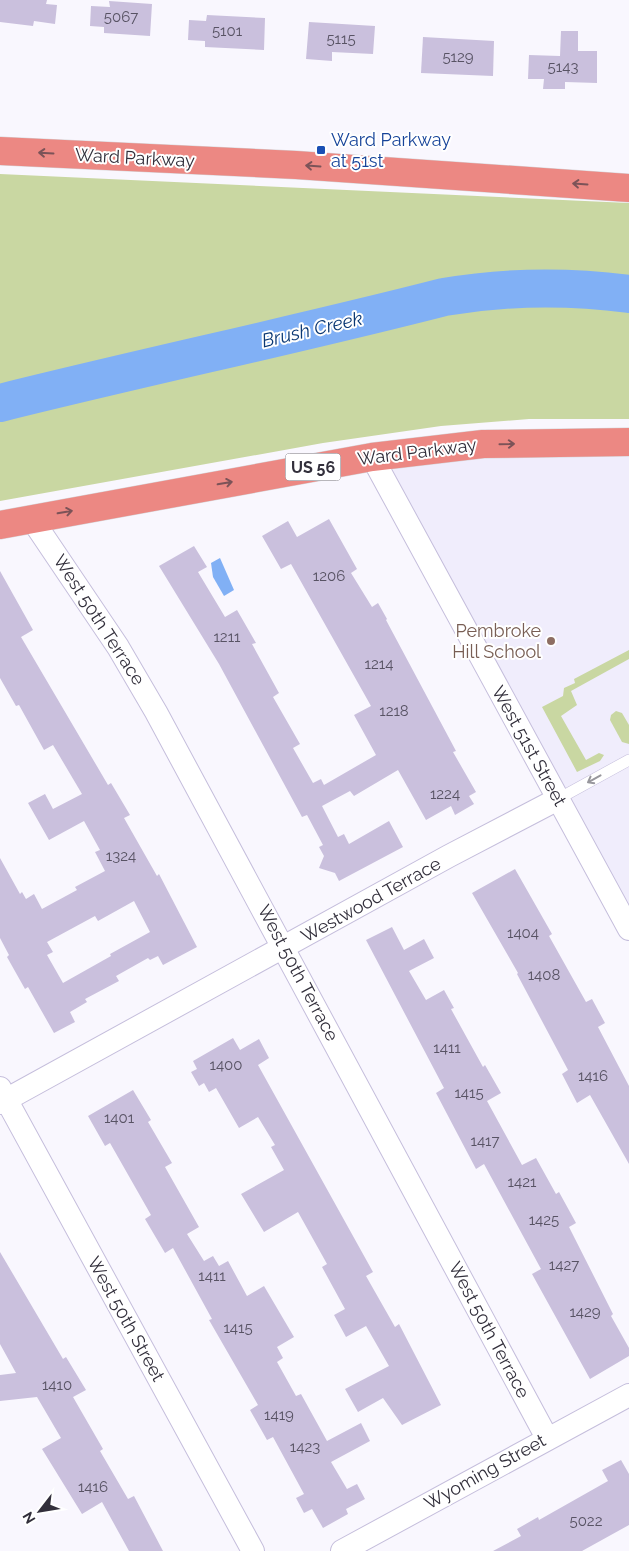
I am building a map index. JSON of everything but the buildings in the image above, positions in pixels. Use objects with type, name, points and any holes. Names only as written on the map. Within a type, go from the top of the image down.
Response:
[{"type":"highway","name":"Ward Parkway","points":[[0,151],[296,165],[629,188]]},
{"type":"highway","name":"Ward Parkway","points":[[0,525],[372,457],[483,444],[629,442]]},
{"type":"street","name":"West 51st Street","points":[[372,457],[629,929]]},
{"type":"street","name":"West 50th Terrace","points":[[31,518],[118,647],[284,947],[547,1438]]},
{"type":"street","name":"Westwood Terrace","points":[[2,1096],[558,799]]},
{"type":"street","name":"West 50th Street","points":[[2,1096],[253,1551]]},
{"type":"street","name":"Wyoming Street","points":[[342,1551],[629,1394]]},
{"type":"lane","points":[[558,799],[629,760]]},
{"type":"shaded area","name":"Pembroke Hill School","points":[[629,442],[629,936],[390,471],[407,464]]},
{"type":"green space","points":[[0,174],[629,203],[629,419],[529,419],[441,426],[323,443],[0,501]]},
{"type":"green space","points":[[629,650],[629,659],[571,691],[577,705],[561,716],[586,760],[599,753],[604,755],[600,761],[577,772],[542,707],[563,696],[564,688],[575,683],[574,679]]},
{"type":"green space","points":[[616,711],[622,713],[629,725],[629,744],[622,742],[610,720],[611,715]]},
{"type":"water","points":[[220,558],[234,590],[224,596],[213,577],[211,563]]},
{"type":"waterway","name":"Brush Creek","points":[[0,403],[444,297],[489,291],[536,289],[606,291],[629,294]]},
{"type":"place","name":"Ward Parkway at 51st","points":[[321,150]]},
{"type":"place","name":"Pembroke Hill School","points":[[551,641]]}]
